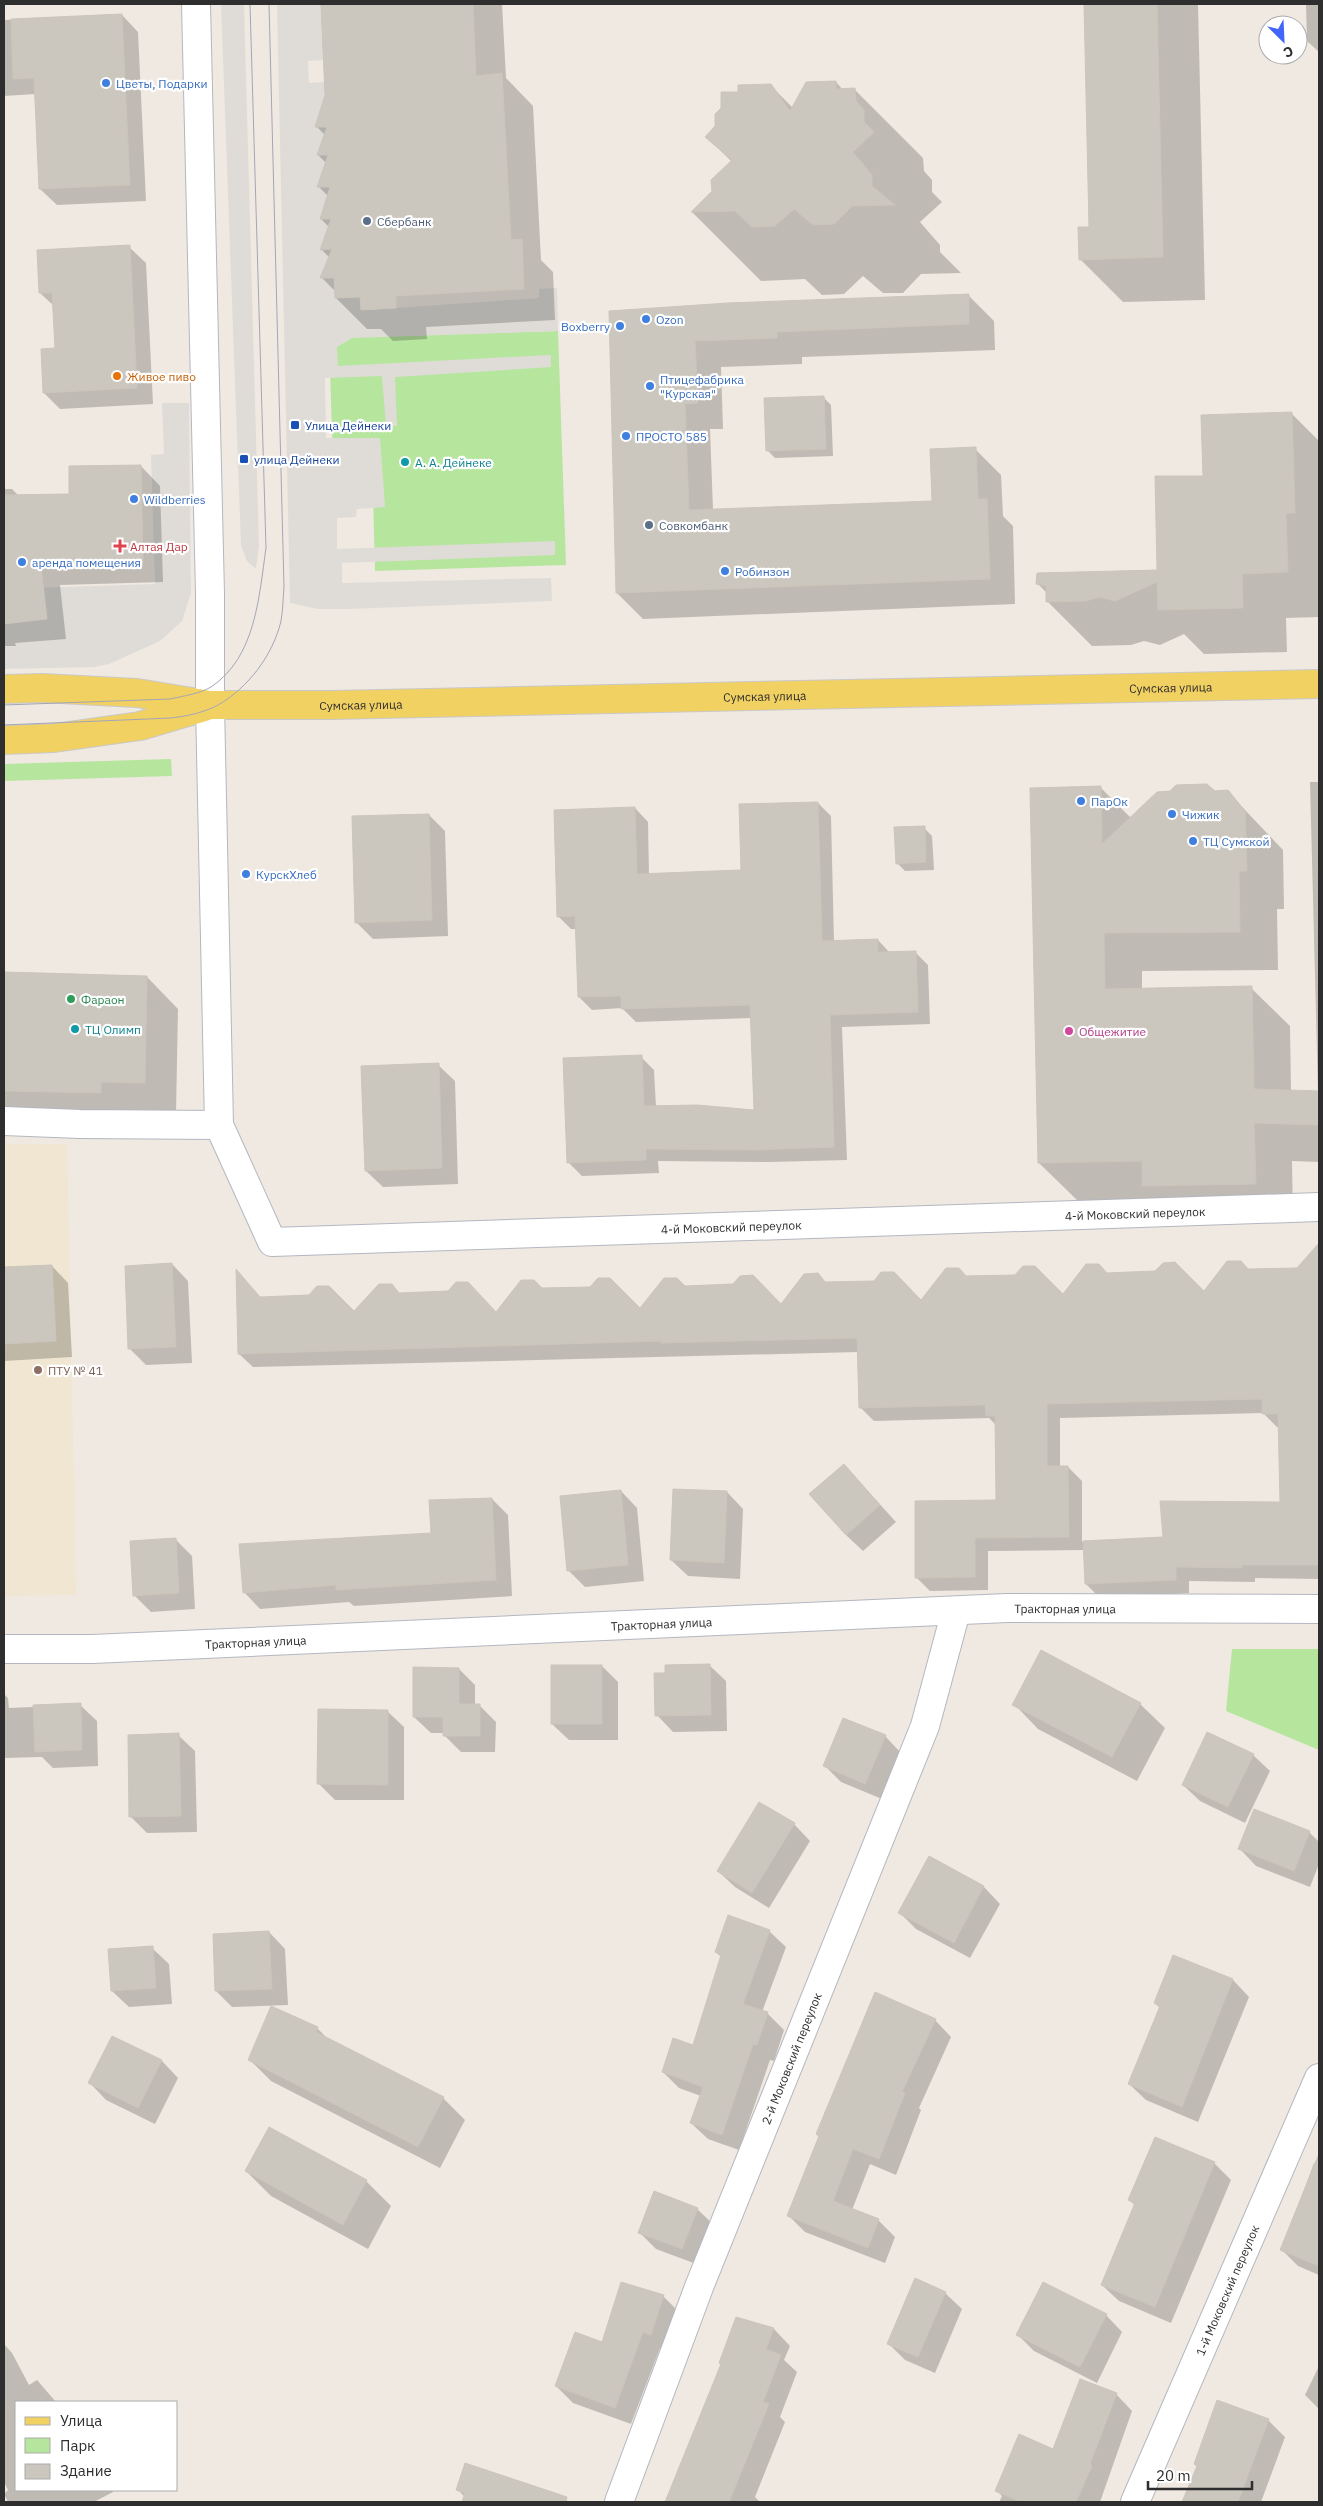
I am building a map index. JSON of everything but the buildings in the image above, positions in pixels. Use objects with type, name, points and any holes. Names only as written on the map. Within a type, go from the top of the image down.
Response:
[{"type":"main road","name":"Сумская улица","points":[[4,689],[42,688],[137,693],[210,705],[332,705],[1319,684]]},
{"type":"main road","name":"Сумская улица","points":[[4,740],[54,738],[140,726],[210,705]]},
{"type":"street","points":[[4,1121],[80,1124],[219,1125],[210,705],[210,594],[196,4]]},
{"type":"street","name":"4-й Моковский переулок","points":[[219,1125],[272,1242],[1319,1207]]},
{"type":"street","name":"Тракторная улица","points":[[4,1649],[102,1648],[1025,1608],[1319,1609]]},
{"type":"street","name":"2-й Моковский переулок","points":[[618,2502],[699,2287],[924,1726],[956,1611]]},
{"type":"street","name":"1-й Моковский переулок","points":[[1135,2502],[1319,2078]]},
{"type":"shaded area","points":[[221,4],[244,4],[259,546],[256,569],[247,561],[241,545]]},
{"type":"shaded area","points":[[277,4],[321,4],[324,60],[308,61],[309,83],[325,82],[325,94],[315,127],[327,127],[317,155],[328,155],[317,187],[330,187],[320,219],[331,219],[320,249],[332,249],[320,278],[334,278],[335,298],[360,297],[361,310],[539,298],[539,289],[557,288],[558,331],[352,338],[337,347],[338,366],[551,355],[551,367],[395,377],[397,426],[386,426],[382,376],[325,378],[326,438],[380,438],[385,507],[357,509],[356,517],[337,518],[337,549],[555,541],[555,555],[342,563],[342,583],[551,578],[552,601],[350,609],[318,609],[290,603]]},
{"type":"shaded area","points":[[162,403],[189,403],[191,593],[182,621],[160,641],[109,664],[94,667],[4,669],[4,589],[155,584],[151,455],[164,454]]},
{"type":"shaded area","name":"ПТУ № 41","points":[[4,1144],[67,1144],[76,1595],[4,1596]]},
{"type":"green space","points":[[558,331],[566,565],[375,571],[373,492],[334,493],[329,338]]},
{"type":"green space","points":[[171,759],[172,776],[4,781],[4,764]]},
{"type":"green space","points":[[1232,1649],[1319,1649],[1319,1750],[1226,1711]]},
{"type":"tram line","points":[[4,705],[170,699],[201,691],[211,687],[226,674],[238,659],[253,624],[266,548],[250,4]]},
{"type":"tram line","points":[[4,725],[171,718],[201,712],[229,698],[249,680],[265,658],[277,634],[282,617],[284,587],[269,4]]},
{"type":"place","name":"Цветы, Подарки","points":[[106,83]]},
{"type":"place","name":"Сбербанк","points":[[367,221]]},
{"type":"place","name":"Ozon","points":[[646,319]]},
{"type":"place","name":"Boxberry","points":[[620,326]]},
{"type":"place","name":"Живое пиво","points":[[117,376]]},
{"type":"place","name":"Птицефабрика \"Курская\"","points":[[650,386]]},
{"type":"place","name":"Улица Дейнеки","points":[[295,425]]},
{"type":"place","name":"ПРОСТО 585","points":[[626,436]]},
{"type":"place","name":"улица Дейнеки","points":[[244,459]]},
{"type":"place","name":"А. А. Дейнеке","points":[[405,462]]},
{"type":"place","name":"Wildberries","points":[[134,499]]},
{"type":"place","name":"Совкомбанк","points":[[649,525]]},
{"type":"place","name":"Алтая Дар","points":[[120,546]]},
{"type":"place","name":"аренда помещения","points":[[22,562]]},
{"type":"place","name":"Робинзон","points":[[725,571]]},
{"type":"place","name":"ПарОк","points":[[1081,801]]},
{"type":"place","name":"Чижик","points":[[1172,814]]},
{"type":"place","name":"ТЦ Сумской","points":[[1193,841]]},
{"type":"place","name":"КурскХлеб","points":[[246,874]]},
{"type":"place","name":"Фараон","points":[[71,999]]},
{"type":"place","name":"ТЦ Олимп","points":[[75,1029]]},
{"type":"place","name":"Общежитие","points":[[1069,1031]]},
{"type":"place","name":"ПТУ № 41","points":[[38,1370]]}]
